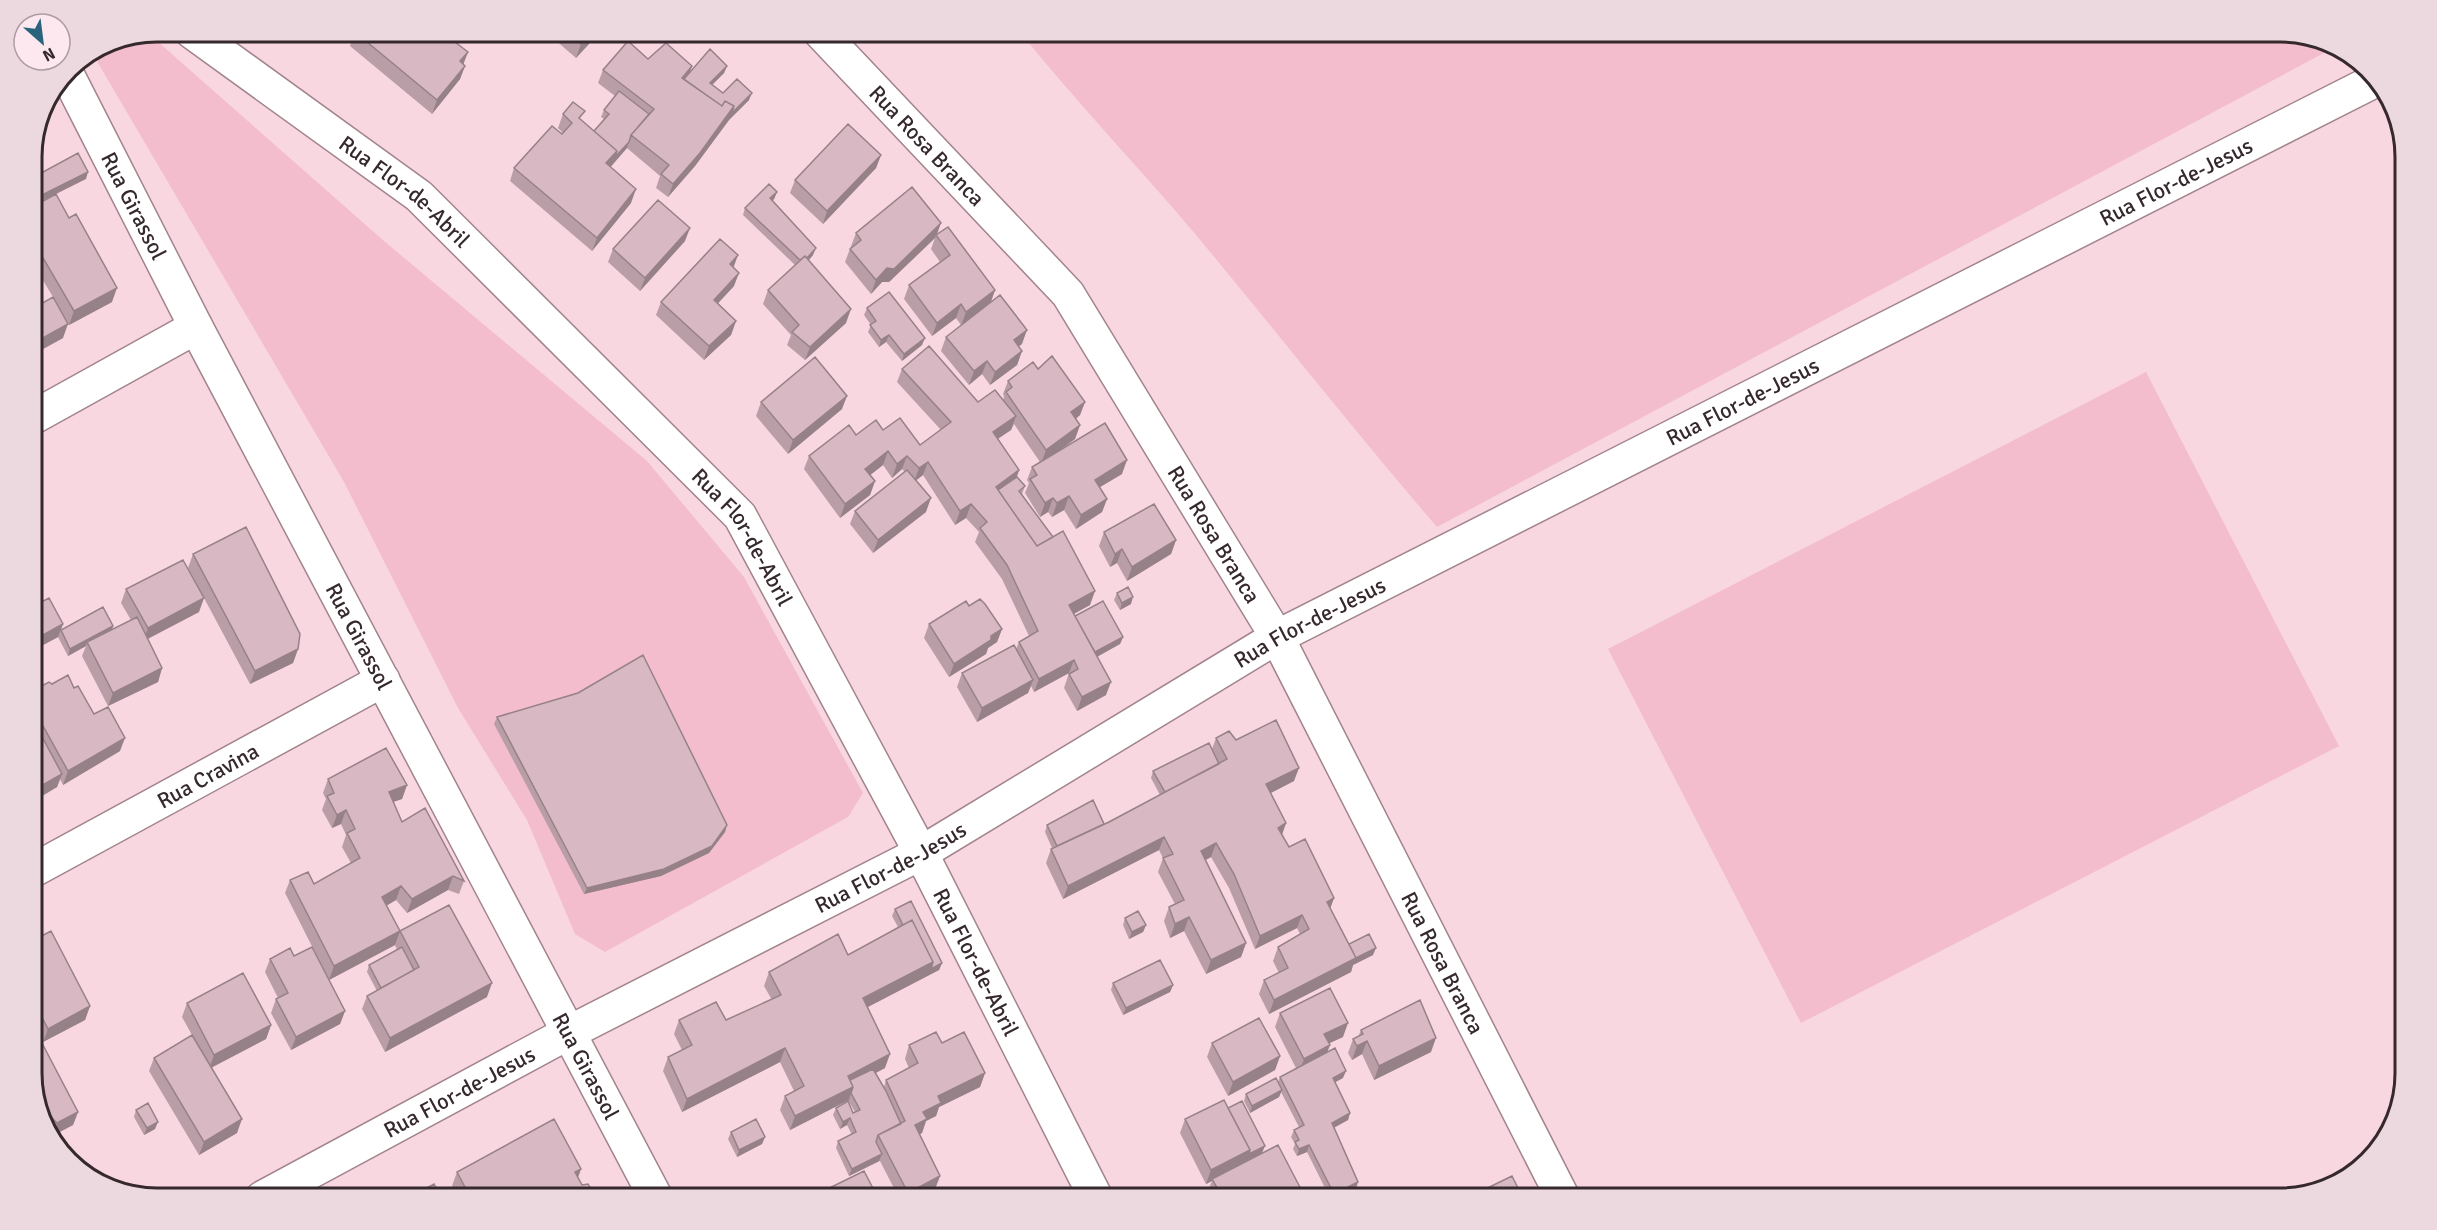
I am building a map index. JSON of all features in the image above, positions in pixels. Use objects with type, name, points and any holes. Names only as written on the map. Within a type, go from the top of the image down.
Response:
[{"type":"street","name":"Rua Flor-de-Abril","points":[[206,42],[419,196],[740,516],[921,853],[1091,1188]]},
{"type":"street","name":"Rua Rosa Branca","points":[[829,42],[1068,294],[1277,637],[1558,1188]]},
{"type":"street","name":"Rua Girassol","points":[[70,81],[196,327],[651,1188]]},
{"type":"street","name":"Rua Flor-de-Jesus","points":[[281,1188],[568,1033],[921,853],[1277,637],[2369,84]]},
{"type":"street","points":[[42,412],[196,327]]},
{"type":"street","name":"Rua Cravina","points":[[42,867],[383,680]]},
{"type":"shaded area","points":[[158,42],[384,241],[647,461],[744,577],[863,793],[848,817],[605,952],[575,934],[527,820],[458,708],[344,482],[98,63],[99,57],[120,48]]},
{"type":"shaded area","points":[[1028,42],[2288,42],[2303,44],[2326,52],[1437,527],[1196,235]]},
{"type":"shaded area","points":[[2146,372],[2339,746],[1801,1023],[1608,649]]},
{"type":"building","points":[[367,42],[455,42],[468,52],[460,61],[465,66],[437,100]]},
{"type":"building","points":[[627,42],[648,59],[666,43],[692,66],[682,78],[722,106],[725,101],[734,106],[700,153],[673,184],[661,174],[669,165],[631,135],[654,109],[603,70]]},
{"type":"building","points":[[710,49],[727,66],[710,83],[723,93],[737,79],[752,93],[732,113],[734,106],[725,101],[722,106],[684,79]]},
{"type":"building","points":[[619,91],[649,114],[615,157],[617,151],[594,131],[609,114],[604,110]]},
{"type":"building","points":[[573,102],[585,111],[579,118],[617,151],[606,163],[636,189],[597,238],[514,168],[552,126],[562,134],[572,123],[563,114]]},
{"type":"building","points":[[848,124],[881,155],[827,211],[795,180]]},
{"type":"building","points":[[78,153],[88,172],[42,195],[42,173]]},
{"type":"building","points":[[769,184],[777,192],[770,198],[816,248],[807,258],[805,256],[800,260],[745,208]]},
{"type":"building","points":[[912,187],[941,223],[894,269],[887,268],[876,280],[850,249],[861,240],[856,233]]},
{"type":"building","points":[[56,194],[69,218],[76,214],[117,288],[74,311],[42,256],[42,202]]},
{"type":"building","points":[[658,200],[690,228],[645,278],[613,249]]},
{"type":"building","points":[[948,227],[995,290],[966,312],[961,304],[937,323],[909,285],[950,255],[936,235]]},
{"type":"building","points":[[720,239],[738,255],[730,264],[739,273],[714,300],[736,321],[709,346],[661,302]]},
{"type":"building","points":[[805,256],[851,309],[810,347],[792,332],[799,325],[768,290]]},
{"type":"building","points":[[889,292],[925,338],[904,354],[889,335],[881,340],[870,325],[876,321],[867,308]]},
{"type":"building","points":[[1000,295],[1027,330],[1014,340],[1022,351],[995,372],[987,361],[974,371],[946,337]]},
{"type":"building","points":[[53,297],[68,324],[42,338],[42,303]]},
{"type":"building","points":[[929,346],[978,402],[995,390],[1016,416],[993,432],[1019,470],[996,487],[1037,546],[1063,531],[1095,591],[1069,605],[1111,682],[1082,697],[1069,674],[1078,669],[1074,660],[1039,679],[1019,642],[1038,631],[1007,565],[980,528],[987,522],[971,504],[960,511],[928,462],[919,468],[907,456],[897,464],[888,451],[865,469],[875,481],[845,504],[809,456],[849,425],[856,435],[876,420],[883,430],[900,418],[920,445],[951,422],[902,369]]},
{"type":"building","points":[[1052,356],[1085,402],[1071,412],[1080,425],[1046,450],[1006,392],[1012,387],[1008,381],[1033,362],[1038,369]]},
{"type":"building","points":[[815,357],[847,396],[793,440],[761,402]]},
{"type":"building","points":[[1105,423],[1127,460],[1095,480],[1107,499],[1081,515],[1069,496],[1057,503],[1053,498],[1045,503],[1030,479],[1037,475],[1032,467]]},
{"type":"building","points":[[907,470],[931,498],[878,540],[855,511]]},
{"type":"building","points":[[1017,477],[1025,486],[1019,491],[1053,537],[1037,546],[998,490]]},
{"type":"building","points":[[1154,504],[1176,540],[1132,567],[1122,549],[1115,554],[1104,532]]},
{"type":"building","points":[[246,527],[300,634],[298,649],[255,671],[193,554]]},
{"type":"building","points":[[183,560],[204,598],[148,628],[126,589]]},
{"type":"building","points":[[1128,587],[1133,597],[1122,603],[1117,593]]},
{"type":"building","points":[[49,598],[63,624],[42,636],[42,602]]},
{"type":"building","points":[[980,599],[1002,629],[991,636],[991,640],[954,664],[929,624],[966,601],[969,606]]},
{"type":"building","points":[[1103,601],[1123,637],[1095,652],[1075,616]]},
{"type":"building","points":[[103,607],[113,626],[70,649],[61,630]]},
{"type":"building","points":[[137,617],[162,668],[113,693],[87,642]]},
{"type":"building","points":[[1014,645],[1033,680],[982,708],[962,673]]},
{"type":"building","points":[[643,655],[727,825],[712,846],[664,869],[587,888],[497,717],[578,693]]},
{"type":"building","points":[[68,675],[74,688],[78,686],[94,714],[108,707],[125,738],[68,771],[42,724],[42,686],[49,682],[52,684]]},
{"type":"building","points":[[1276,720],[1299,768],[1266,784],[1286,823],[1278,828],[1289,847],[1305,839],[1334,898],[1327,902],[1356,958],[1274,1000],[1264,980],[1288,968],[1278,947],[1309,929],[1302,915],[1260,936],[1234,874],[1216,843],[1201,851],[1246,943],[1211,960],[1189,917],[1175,924],[1169,907],[1184,900],[1163,858],[1173,854],[1164,837],[1068,886],[1051,849],[1109,822],[1227,759],[1216,738],[1229,731],[1236,740]]},
{"type":"building","points":[[42,737],[62,774],[42,785]]},
{"type":"building","points":[[1209,743],[1219,764],[1165,792],[1153,771]]},
{"type":"building","points":[[386,748],[407,785],[389,792],[402,822],[425,808],[464,881],[453,876],[412,899],[401,886],[382,897],[400,931],[334,966],[290,880],[308,872],[314,884],[360,858],[347,833],[355,829],[346,810],[337,815],[327,796],[334,793],[328,779]]},
{"type":"building","points":[[1093,800],[1104,824],[1057,846],[1047,825]]},
{"type":"building","points":[[911,901],[942,963],[931,969],[933,962],[912,920],[903,925],[895,909]]},
{"type":"building","points":[[449,905],[492,983],[390,1038],[367,996],[419,967],[400,931]]},
{"type":"building","points":[[1138,911],[1146,925],[1132,932],[1125,918]]},
{"type":"building","points":[[912,920],[933,962],[863,998],[890,1054],[848,1076],[853,1087],[795,1116],[785,1096],[804,1086],[785,1048],[687,1099],[668,1057],[692,1045],[679,1020],[716,1002],[726,1020],[781,995],[769,972],[838,934],[848,955]]},
{"type":"building","points":[[51,931],[90,1006],[48,1029],[42,1017],[42,936]]},
{"type":"building","points":[[1369,934],[1376,948],[1356,958],[1349,944]]},
{"type":"building","points":[[312,947],[345,1011],[296,1037],[276,999],[288,993],[270,959],[290,948],[294,956]]},
{"type":"building","points":[[402,947],[414,970],[381,988],[369,965]]},
{"type":"building","points":[[1160,960],[1173,985],[1126,1008],[1113,983]]},
{"type":"building","points":[[243,973],[271,1025],[214,1055],[187,1003]]},
{"type":"building","points":[[1330,988],[1348,1023],[1324,1034],[1330,1045],[1304,1059],[1280,1013]]},
{"type":"building","points":[[1420,1000],[1436,1038],[1379,1066],[1367,1041],[1357,1046],[1353,1039],[1363,1034],[1361,1030]]},
{"type":"building","points":[[1259,1018],[1280,1056],[1233,1082],[1212,1043]]},
{"type":"building","points":[[936,1032],[942,1043],[964,1032],[985,1073],[938,1096],[941,1103],[923,1112],[927,1119],[915,1125],[940,1176],[917,1188],[905,1188],[878,1135],[905,1121],[886,1080],[918,1063],[909,1045]]},
{"type":"building","points":[[192,1035],[242,1119],[204,1142],[154,1058]]},
{"type":"building","points":[[42,1043],[78,1112],[57,1123],[51,1117],[44,1096]]},
{"type":"building","points":[[1335,1048],[1346,1071],[1333,1078],[1350,1113],[1332,1123],[1358,1182],[1346,1188],[1331,1188],[1309,1145],[1299,1149],[1295,1142],[1299,1140],[1294,1130],[1304,1125],[1280,1077]]},
{"type":"building","points":[[873,1069],[901,1124],[878,1135],[876,1142],[882,1154],[852,1169],[838,1141],[856,1132],[850,1118],[843,1122],[836,1108],[848,1101],[853,1113],[860,1110],[851,1093],[853,1087],[850,1080]]},
{"type":"building","points":[[1276,1078],[1282,1090],[1252,1106],[1246,1094]]},
{"type":"building","points":[[1224,1100],[1250,1150],[1211,1170],[1185,1119]]},
{"type":"building","points":[[1242,1101],[1265,1146],[1249,1154],[1250,1150],[1228,1108]]},
{"type":"building","points":[[148,1103],[158,1122],[147,1128],[136,1110]]},
{"type":"building","points":[[554,1119],[581,1169],[575,1172],[582,1185],[588,1184],[590,1188],[465,1188],[457,1172]]},
{"type":"building","points":[[756,1119],[765,1137],[739,1150],[731,1132]]},
{"type":"building","points":[[1278,1145],[1300,1188],[1217,1188],[1212,1179]]},
{"type":"building","points":[[864,1171],[873,1188],[829,1188]]},
{"type":"building","points":[[1512,1176],[1518,1188],[1487,1188]]}]
